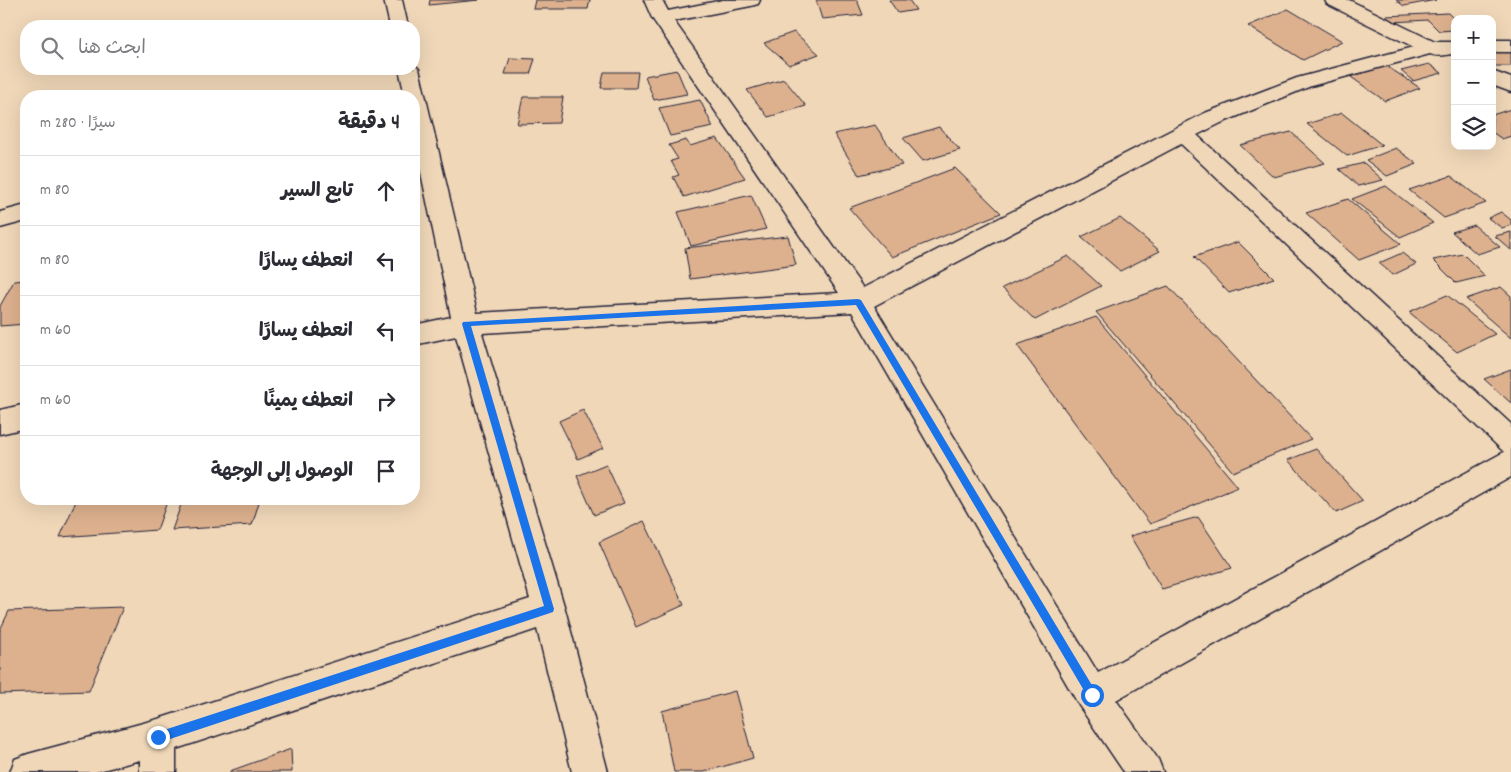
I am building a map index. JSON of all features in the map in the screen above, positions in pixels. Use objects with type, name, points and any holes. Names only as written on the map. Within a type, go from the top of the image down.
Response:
[{"type":"street","points":[[394,0],[398,20]]},
{"type":"street","points":[[751,0],[657,9],[858,302],[1092,695],[1145,772]]},
{"type":"street","points":[[1334,0],[1451,58]]},
{"type":"street","points":[[1496,46],[1511,46]]},
{"type":"street","points":[[420,334],[466,324],[858,302],[1213,118],[1304,82],[1431,48],[1451,48]]},
{"type":"street","points":[[410,75],[414,90]]},
{"type":"street","points":[[1496,79],[1511,86]]},
{"type":"street","points":[[420,118],[466,324],[549,609],[590,772]]},
{"type":"street","points":[[1182,133],[1511,442]]},
{"type":"street","points":[[0,220],[20,215]]},
{"type":"street","points":[[0,422],[20,417]]},
{"type":"street","points":[[1092,695],[1511,462]]},
{"type":"street","points":[[28,772],[158,737],[549,609]]},
{"type":"street","points":[[158,737],[158,772]]},
{"type":"building","points":[[430,0],[479,0],[429,5]]},
{"type":"building","points":[[535,0],[590,0],[588,9],[533,9]]},
{"type":"building","points":[[816,0],[857,0],[863,15],[822,19]]},
{"type":"building","points":[[889,0],[909,0],[916,10],[898,13]]},
{"type":"building","points":[[1396,0],[1436,0],[1404,6]]},
{"type":"building","points":[[1288,9],[1342,41],[1303,60],[1248,26]]},
{"type":"building","points":[[1448,13],[1451,16],[1451,30],[1439,31],[1428,20],[1392,22],[1386,16]]},
{"type":"building","points":[[794,32],[819,54],[789,65],[764,43]]},
{"type":"building","points":[[1511,50],[1511,66],[1496,66],[1496,51]]},
{"type":"building","points":[[510,58],[535,59],[530,74],[505,74]]},
{"type":"building","points":[[1429,64],[1442,73],[1413,81],[1401,71]]},
{"type":"building","points":[[1385,65],[1420,88],[1385,101],[1351,77]]},
{"type":"building","points":[[677,70],[687,94],[654,100],[645,76]]},
{"type":"building","points":[[604,72],[638,72],[636,88],[601,88]]},
{"type":"building","points":[[784,79],[806,106],[768,117],[747,90]]},
{"type":"building","points":[[523,97],[563,97],[559,123],[517,124]]},
{"type":"building","points":[[700,100],[713,127],[670,136],[659,108]]},
{"type":"building","points":[[1511,109],[1511,136],[1502,139],[1496,135],[1496,114]]},
{"type":"building","points":[[1342,113],[1382,145],[1347,156],[1307,124]]},
{"type":"building","points":[[875,125],[902,165],[859,175],[834,134]]},
{"type":"building","points":[[939,127],[960,150],[923,161],[903,138]]},
{"type":"building","points":[[1291,132],[1325,163],[1274,177],[1240,145]]},
{"type":"building","points":[[717,138],[745,178],[684,197],[673,177],[679,175],[671,161],[678,159],[669,145],[686,140],[690,146]]},
{"type":"building","points":[[1396,148],[1417,164],[1387,176],[1366,160]]},
{"type":"building","points":[[1364,163],[1383,180],[1358,186],[1339,169]]},
{"type":"building","points":[[955,168],[1001,213],[892,257],[849,208]]},
{"type":"building","points":[[1451,176],[1486,203],[1444,218],[1409,190]]},
{"type":"building","points":[[1386,186],[1433,223],[1400,237],[1352,199]]},
{"type":"building","points":[[751,195],[766,229],[691,246],[678,212]]},
{"type":"building","points":[[1348,199],[1401,244],[1359,260],[1306,213]]},
{"type":"building","points":[[1501,212],[1511,220],[1511,225],[1502,228],[1488,218]]},
{"type":"building","points":[[1120,218],[1160,251],[1120,271],[1081,237]]},
{"type":"building","points":[[1474,225],[1500,247],[1477,254],[1452,232]]},
{"type":"building","points":[[1511,232],[1511,250],[1495,236]]},
{"type":"building","points":[[788,236],[796,265],[690,279],[685,248]]},
{"type":"building","points":[[1238,242],[1274,278],[1229,293],[1194,257]]},
{"type":"building","points":[[1402,253],[1416,264],[1393,275],[1379,263]]},
{"type":"building","points":[[1463,254],[1485,276],[1456,283],[1433,260]]},
{"type":"building","points":[[1068,256],[1101,286],[1035,320],[1002,288]]},
{"type":"building","points":[[20,280],[20,324],[0,326],[0,306],[14,281]]},
{"type":"building","points":[[1168,286],[1311,439],[1233,472],[1096,312]]},
{"type":"building","points":[[1501,287],[1511,296],[1511,338],[1466,299]]},
{"type":"building","points":[[1447,295],[1495,334],[1457,352],[1409,312]]},
{"type":"building","points":[[1096,317],[1238,487],[1150,524],[1017,345]]},
{"type":"building","points":[[1511,369],[1511,403],[1484,379]]},
{"type":"building","points":[[583,410],[603,448],[578,459],[559,421]]},
{"type":"building","points":[[1316,449],[1363,501],[1336,513],[1288,460]]},
{"type":"building","points":[[606,464],[624,503],[594,515],[577,476]]},
{"type":"building","points":[[74,505],[166,505],[157,530],[60,537]]},
{"type":"building","points":[[181,505],[258,505],[252,525],[172,530]]},
{"type":"building","points":[[1198,517],[1232,568],[1162,589],[1130,536]]},
{"type":"building","points":[[644,521],[684,605],[636,627],[599,542]]},
{"type":"building","points":[[123,607],[89,691],[0,694],[0,630],[9,611]]},
{"type":"building","points":[[735,691],[753,758],[704,772],[674,772],[662,711]]},
{"type":"building","points":[[291,749],[292,772],[230,772],[230,771]]},
{"type":"route","points":[[158,737],[549,609],[466,324],[858,302],[1092,695]]}]
